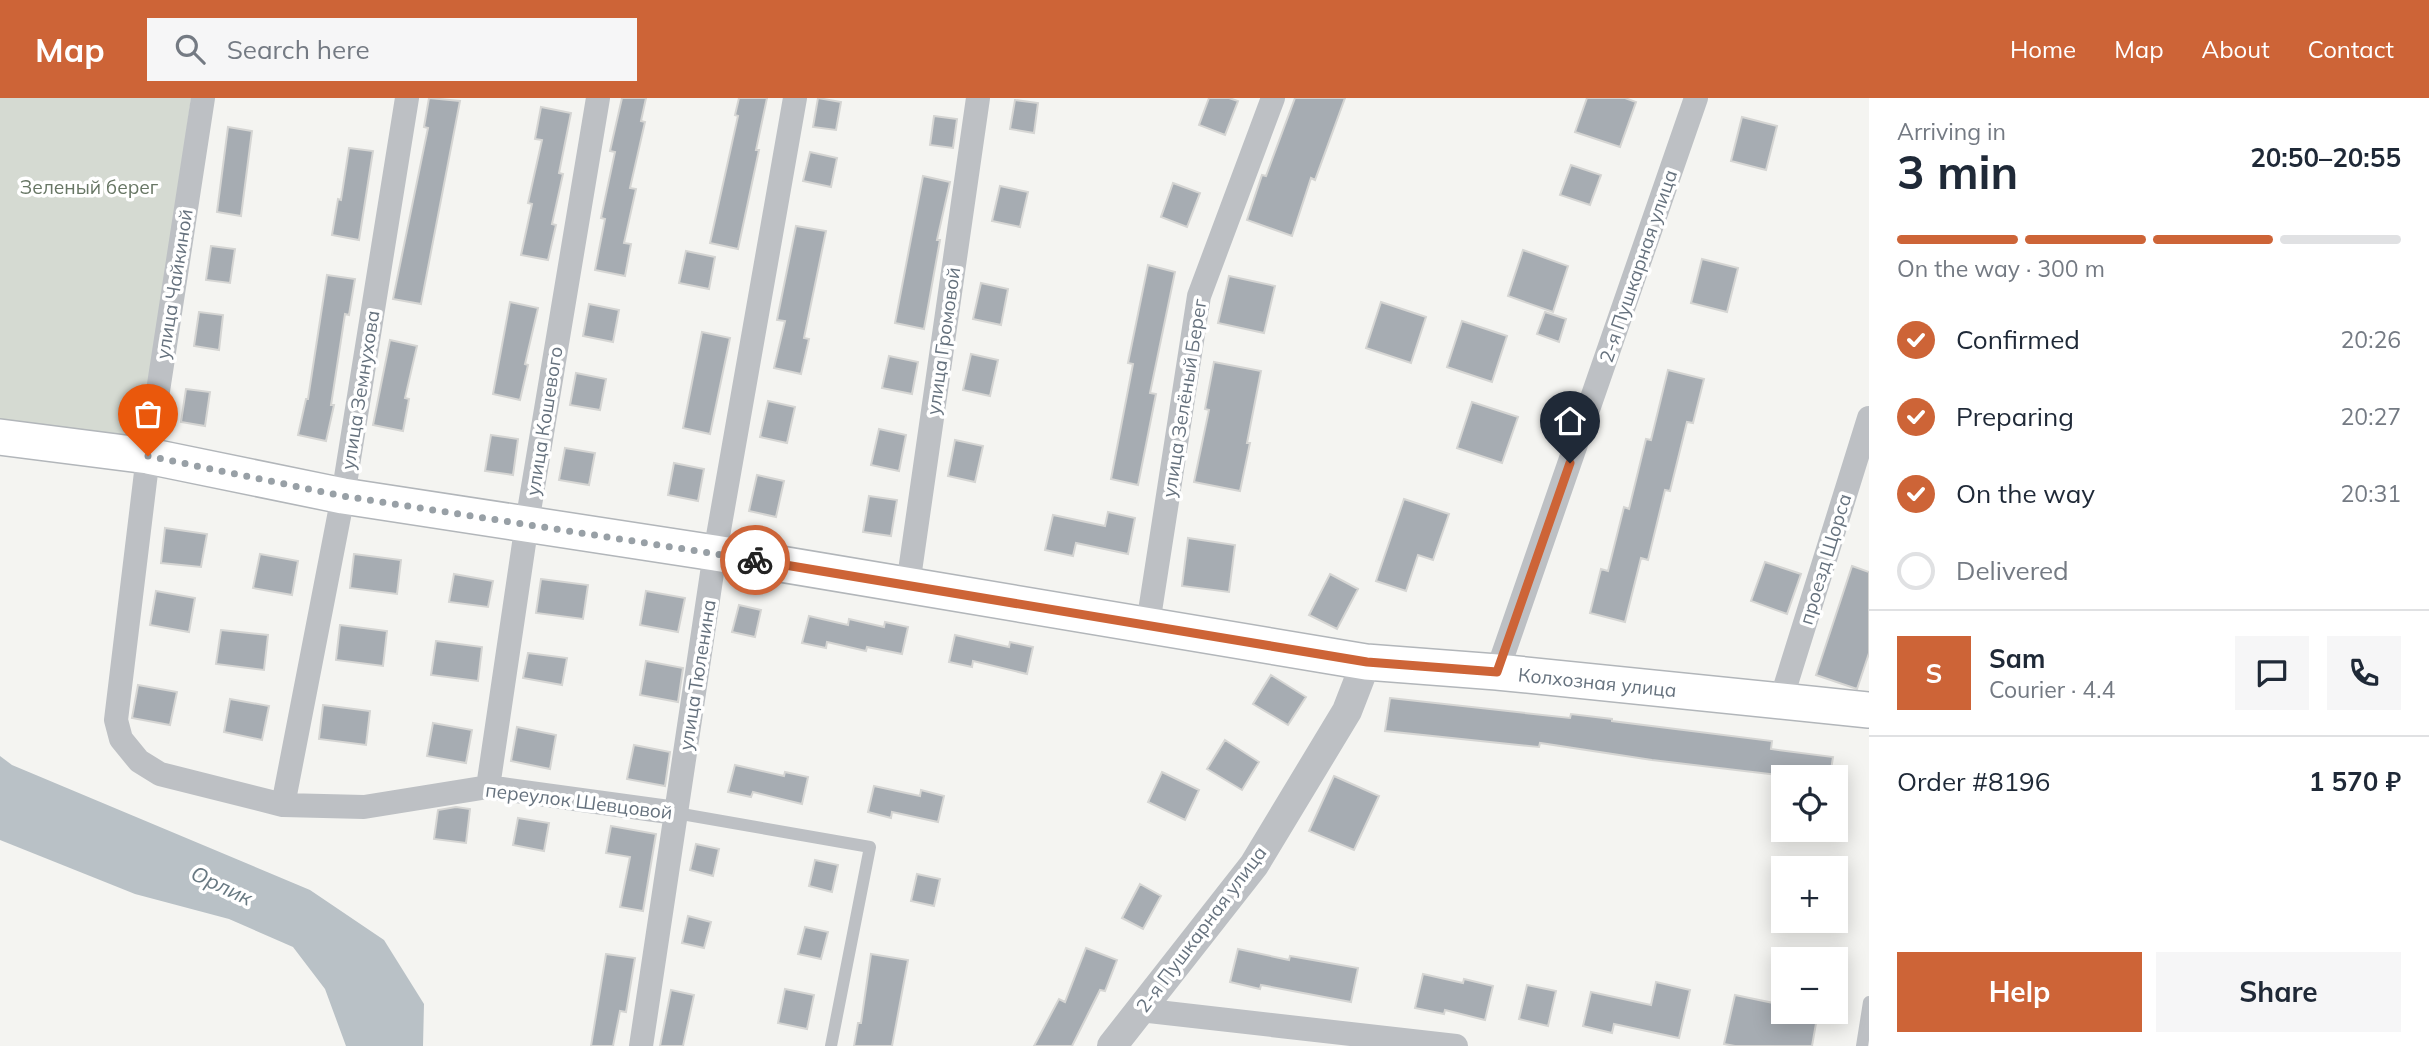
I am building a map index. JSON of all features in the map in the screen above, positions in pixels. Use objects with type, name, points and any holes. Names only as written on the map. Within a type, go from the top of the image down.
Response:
[{"type":"main road","name":"Колхозная улица","points":[[0,437],[148,456],[343,496],[715,553],[1367,662],[1497,672],[1869,710]]},
{"type":"street","name":"улица Чайкиной","points":[[116,720],[148,456],[202,98]]},
{"type":"street","name":"улица Земнухова","points":[[283,804],[343,496],[407,98]]},
{"type":"street","name":"улица Кошевого","points":[[488,787],[527,523],[598,98]]},
{"type":"street","name":"улица Тюленина","points":[[641,1046],[715,553],[795,98]]},
{"type":"street","name":"улица Громовой","points":[[908,585],[978,98]]},
{"type":"street","name":"улица Зелёный Берег","points":[[1148,624],[1199,296],[1273,98]]},
{"type":"street","name":"2-я Пушкарная улица","points":[[1497,672],[1696,98]]},
{"type":"street","name":"проезд Щорса","points":[[1781,700],[1869,418]]},
{"type":"street","name":"2-я Пушкарная улица","points":[[1112,1046],[1254,865],[1347,711],[1367,662]]},
{"type":"street","name":"переулок Шевцовой","points":[[116,720],[121,739],[139,761],[160,774],[283,804],[364,807],[488,787],[676,813]]},
{"type":"street","points":[[1140,1010],[1456,1046]]},
{"type":"lane","name":"переулок Шевцовой","points":[[676,813],[870,847],[831,1046]]},
{"type":"lane","points":[[1862,1046],[1869,1002]]},
{"type":"green space","name":"Зеленый берег","points":[[0,98],[191,98],[144,438],[0,421]]},
{"type":"water","name":"Орлик","points":[[0,756],[12,765],[310,890],[384,940],[424,1004],[423,1046],[346,1046],[325,989],[293,947],[229,919],[135,894],[0,840]]},
{"type":"building","points":[[429,98],[460,101],[421,304],[393,299],[428,128],[424,127]]},
{"type":"building","points":[[622,98],[646,98],[641,121],[645,122],[630,188],[636,189],[624,243],[631,244],[625,276],[595,270],[605,219],[601,218],[615,152],[610,151]]},
{"type":"building","points":[[739,98],[767,98],[738,249],[710,243],[738,116],[735,115]]},
{"type":"building","points":[[818,98],[841,102],[836,130],[813,127]]},
{"type":"building","points":[[1209,98],[1238,101],[1225,135],[1199,125]]},
{"type":"building","points":[[1295,98],[1345,98],[1315,180],[1311,178],[1292,236],[1247,220],[1262,175],[1266,176]]},
{"type":"building","points":[[1587,98],[1625,98],[1636,102],[1620,147],[1575,132]]},
{"type":"building","points":[[1015,100],[1038,103],[1034,133],[1010,129]]},
{"type":"building","points":[[541,107],[571,113],[559,173],[563,174],[552,224],[556,225],[548,260],[521,255],[532,204],[528,203],[542,140],[535,139]]},
{"type":"building","points":[[934,116],[957,119],[953,148],[930,145]]},
{"type":"building","points":[[1742,117],[1777,126],[1766,170],[1731,161]]},
{"type":"building","points":[[228,127],[252,131],[241,216],[217,212]]},
{"type":"building","points":[[349,148],[373,151],[359,240],[332,235],[338,199],[341,200]]},
{"type":"building","points":[[810,152],[837,158],[831,187],[803,181]]},
{"type":"building","points":[[1571,165],[1601,175],[1590,205],[1560,195]]},
{"type":"building","points":[[923,176],[950,182],[937,240],[940,240],[924,329],[895,323]]},
{"type":"building","points":[[1173,183],[1200,193],[1187,227],[1161,217]]},
{"type":"building","points":[[1000,186],[1028,192],[1020,227],[992,221]]},
{"type":"building","points":[[796,226],[826,231],[804,338],[809,339],[801,374],[774,368],[785,321],[777,320]]},
{"type":"building","points":[[211,246],[235,249],[230,283],[206,280]]},
{"type":"building","points":[[1523,250],[1568,266],[1553,312],[1508,296]]},
{"type":"building","points":[[686,251],[715,257],[709,289],[679,283]]},
{"type":"building","points":[[1702,259],[1738,268],[1727,312],[1691,303]]},
{"type":"building","points":[[1148,265],[1175,272],[1150,393],[1156,394],[1138,485],[1111,479],[1133,364],[1128,363]]},
{"type":"building","points":[[327,275],[355,279],[349,315],[345,314],[331,405],[334,405],[326,441],[298,435],[308,399]]},
{"type":"building","points":[[1229,276],[1275,286],[1264,333],[1218,323]]},
{"type":"building","points":[[981,283],[1008,289],[1001,325],[973,319]]},
{"type":"building","points":[[510,302],[538,308],[520,400],[493,394]]},
{"type":"building","points":[[1381,302],[1426,317],[1411,363],[1366,348]]},
{"type":"building","points":[[589,304],[619,310],[613,342],[583,336]]},
{"type":"building","points":[[199,312],[223,315],[219,350],[194,346]]},
{"type":"building","points":[[1545,312],[1566,319],[1559,342],[1537,334]]},
{"type":"building","points":[[1462,321],[1507,336],[1492,382],[1447,367]]},
{"type":"building","points":[[702,332],[730,338],[710,434],[683,428]]},
{"type":"building","points":[[390,340],[417,346],[405,398],[409,399],[403,431],[373,425]]},
{"type":"building","points":[[971,354],[998,360],[990,396],[963,390]]},
{"type":"building","points":[[889,356],[918,362],[912,394],[882,388]]},
{"type":"building","points":[[1214,362],[1261,371],[1240,491],[1194,482],[1209,410],[1205,409]]},
{"type":"building","points":[[1668,370],[1704,379],[1693,423],[1687,422],[1670,491],[1665,490],[1648,560],[1641,558],[1625,622],[1590,613],[1601,569],[1608,571],[1624,507],[1629,509],[1646,439],[1651,440]]},
{"type":"building","points":[[576,373],[606,379],[600,410],[570,405]]},
{"type":"building","points":[[186,389],[210,392],[205,426],[181,422]]},
{"type":"building","points":[[768,401],[795,407],[787,443],[760,437]]},
{"type":"building","points":[[1472,402],[1518,417],[1502,463],[1457,448]]},
{"type":"building","points":[[879,429],[906,435],[899,471],[871,465]]},
{"type":"building","points":[[491,435],[518,439],[513,475],[485,471]]},
{"type":"building","points":[[955,440],[983,446],[975,482],[948,476]]},
{"type":"building","points":[[565,448],[595,453],[589,485],[559,480]]},
{"type":"building","points":[[674,463],[704,469],[698,501],[668,495]]},
{"type":"building","points":[[757,475],[784,481],[776,517],[749,511]]},
{"type":"building","points":[[869,496],[897,500],[891,536],[863,532]]},
{"type":"building","points":[[1404,499],[1449,514],[1433,560],[1418,555],[1406,591],[1376,581]]},
{"type":"building","points":[[1108,512],[1135,518],[1128,554],[1076,543],[1073,556],[1045,550],[1053,515],[1105,526]]},
{"type":"building","points":[[165,528],[207,534],[201,567],[161,563]]},
{"type":"building","points":[[1188,538],[1235,545],[1229,592],[1182,586]]},
{"type":"building","points":[[260,554],[298,561],[292,595],[253,588]]},
{"type":"building","points":[[354,554],[401,560],[397,594],[350,588]]},
{"type":"building","points":[[1765,562],[1801,574],[1787,614],[1751,601]]},
{"type":"building","points":[[1852,566],[1869,572],[1869,653],[1857,689],[1816,675]]},
{"type":"building","points":[[454,574],[493,581],[488,607],[449,602]]},
{"type":"building","points":[[1330,574],[1358,589],[1337,629],[1309,615]]},
{"type":"building","points":[[541,579],[588,585],[583,619],[536,613]]},
{"type":"building","points":[[156,591],[195,598],[189,632],[150,625]]},
{"type":"building","points":[[646,591],[685,598],[678,632],[640,625]]},
{"type":"building","points":[[739,605],[761,610],[755,637],[732,632]]},
{"type":"building","points":[[809,616],[848,625],[849,619],[884,627],[885,622],[908,627],[902,654],[867,647],[866,651],[827,642],[826,648],[802,643]]},
{"type":"building","points":[[340,625],[387,631],[383,666],[336,660]]},
{"type":"building","points":[[221,630],[268,635],[264,670],[216,664]]},
{"type":"building","points":[[955,635],[1009,647],[1010,642],[1033,647],[1027,674],[973,661],[972,667],[949,662]]},
{"type":"building","points":[[436,641],[482,647],[478,681],[431,675]]},
{"type":"building","points":[[528,653],[567,658],[562,685],[523,678]]},
{"type":"building","points":[[646,661],[683,668],[678,702],[640,695]]},
{"type":"building","points":[[1271,675],[1306,697],[1288,725],[1253,704]]},
{"type":"building","points":[[138,685],[177,692],[170,725],[132,718]]},
{"type":"building","points":[[1390,698],[1570,718],[1571,714],[1612,719],[1772,741],[1771,749],[1833,757],[1832,765],[1771,765],[1771,774],[1540,743],[1539,747],[1385,731]]},
{"type":"building","points":[[230,699],[269,706],[262,740],[224,732]]},
{"type":"building","points":[[323,705],[370,711],[366,745],[319,739]]},
{"type":"building","points":[[433,723],[472,730],[466,763],[427,756]]},
{"type":"building","points":[[517,727],[556,735],[550,769],[511,761]]},
{"type":"building","points":[[1225,740],[1259,762],[1242,790],[1207,769]]},
{"type":"building","points":[[634,745],[670,752],[665,786],[627,779]]},
{"type":"building","points":[[735,765],[784,776],[785,772],[808,777],[802,804],[753,792],[751,797],[728,792]]},
{"type":"building","points":[[1162,772],[1199,790],[1185,820],[1148,802]]},
{"type":"building","points":[[1334,776],[1379,796],[1354,850],[1309,831]]},
{"type":"building","points":[[874,786],[920,796],[921,790],[944,796],[938,822],[892,812],[891,818],[868,812]]},
{"type":"building","points":[[456,807],[470,809],[466,843],[434,839],[438,810]]},
{"type":"building","points":[[518,818],[549,823],[544,851],[513,845]]},
{"type":"building","points":[[611,826],[656,834],[643,911],[620,907],[630,857],[606,853]]},
{"type":"building","points":[[696,844],[719,849],[713,876],[690,870]]},
{"type":"building","points":[[815,860],[838,865],[832,892],[809,886]]},
{"type":"building","points":[[917,874],[940,879],[934,906],[911,901]]},
{"type":"building","points":[[1140,884],[1161,896],[1143,929],[1122,918]]},
{"type":"building","points":[[688,916],[711,922],[704,948],[682,943]]},
{"type":"building","points":[[805,927],[828,932],[821,959],[798,954]]},
{"type":"building","points":[[1086,948],[1117,960],[1105,991],[1100,990],[1072,1046],[1034,1046],[1059,999],[1065,1002]]},
{"type":"building","points":[[1238,949],[1289,960],[1290,956],[1358,968],[1351,1002],[1230,982]]},
{"type":"building","points":[[606,954],[635,958],[626,1012],[620,1011],[613,1046],[591,1046]]},
{"type":"building","points":[[871,954],[908,960],[892,1046],[854,1046],[858,1023],[861,1023]]},
{"type":"building","points":[[1423,974],[1463,983],[1464,979],[1493,986],[1485,1020],[1445,1010],[1444,1014],[1415,1008]]},
{"type":"building","points":[[1656,982],[1690,990],[1679,1038],[1614,1024],[1612,1033],[1583,1026],[1591,992],[1651,1005]]},
{"type":"building","points":[[1527,985],[1556,991],[1548,1026],[1519,1019]]},
{"type":"building","points":[[785,989],[814,995],[807,1029],[778,1023]]},
{"type":"building","points":[[671,990],[694,995],[683,1046],[660,1046]]},
{"type":"building","points":[[1735,995],[1771,1002],[1771,1024],[1816,1024],[1812,1046],[1724,1044]]},
{"type":"way so far","points":[[148,456],[343,496],[755,560]]},
{"type":"route","points":[[755,560],[1367,662],[1497,672],[1570,463]]}]
